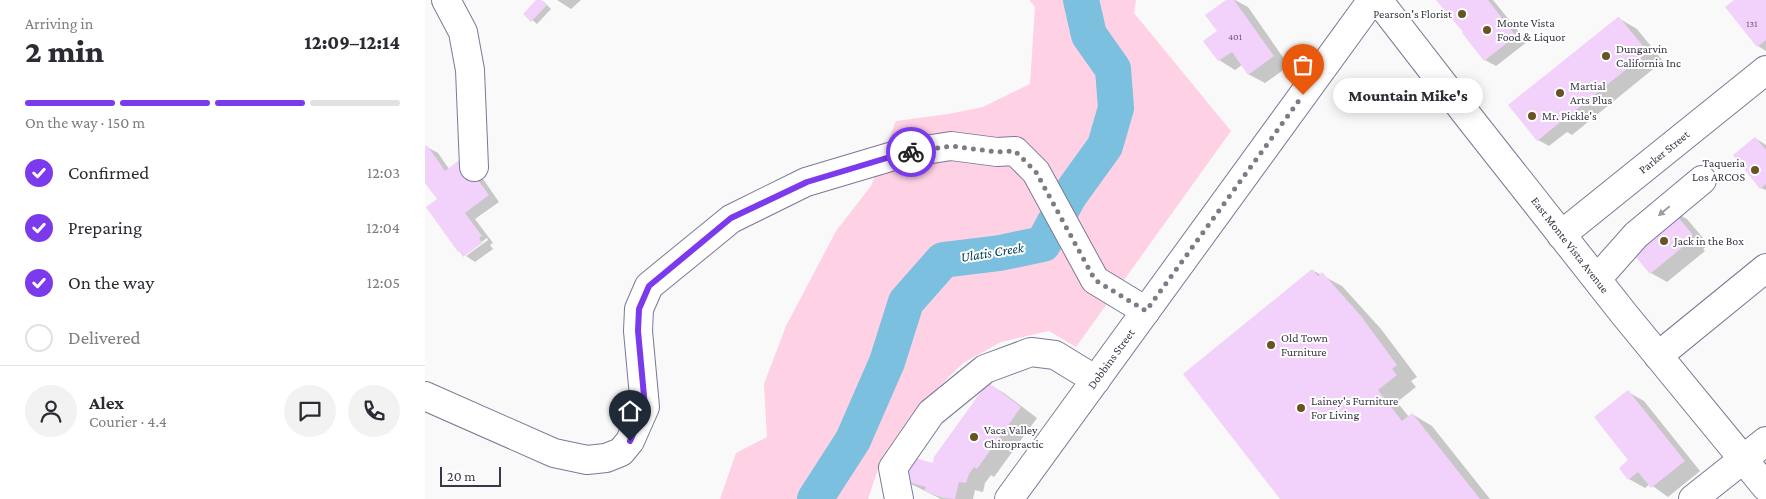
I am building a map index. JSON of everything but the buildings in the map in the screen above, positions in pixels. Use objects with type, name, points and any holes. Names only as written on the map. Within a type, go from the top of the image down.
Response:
[{"type":"street","points":[[446,0],[463,32],[469,70],[474,167]]},
{"type":"street","name":"Dobbins Street","points":[[1009,499],[1372,0]]},
{"type":"street","name":"East Monte Vista Avenue","points":[[1379,0],[1561,235],[1766,487]]},
{"type":"street","name":"Parker Street","points":[[1561,235],[1766,70]]},
{"type":"street","points":[[425,396],[553,454],[587,460],[606,458],[621,452],[630,441],[645,407],[638,331],[639,309],[649,286],[731,218],[807,182],[900,154],[951,146],[997,152],[1015,151],[1036,172],[1095,280],[1146,311]]},
{"type":"street","points":[[1597,280],[1636,235],[1702,180]]},
{"type":"street","points":[[1658,356],[1766,268]]},
{"type":"street","points":[[899,499],[893,468],[931,413],[985,369],[1031,352],[1055,355],[1096,380]]},
{"type":"street","points":[[1693,499],[1766,442]]},
{"type":"shaded area","points":[[1029,0],[1136,0],[1134,13],[1231,131],[1076,347],[1049,331],[1001,342],[963,363],[911,415],[882,457],[868,499],[720,499],[736,453],[767,437],[764,384],[786,326],[836,231],[871,186],[896,121],[983,107],[1030,84],[1035,7]]},
{"type":"waterway","name":"Ulatis Creek","points":[[815,499],[853,440],[887,362],[906,302],[943,260],[1000,253],[1043,244],[1069,196],[1105,146],[1116,108],[1113,69],[1089,35],[1081,0]]},
{"type":"way so far","points":[[911,152],[951,146],[997,152],[1015,151],[1036,172],[1095,280],[1146,311],[1303,95]]},
{"type":"place","name":"Pearson's Florist","points":[[1462,14]]},
{"type":"place","name":"Monte Vista Food & Liquor","points":[[1487,30]]},
{"type":"place","name":"Dungarvin California Inc","points":[[1606,56]]},
{"type":"place","name":"Martial Arts Plus","points":[[1560,93]]},
{"type":"place","name":"Mountain Mike's","points":[[1303,95]]},
{"type":"place","name":"Mr. Pickle's","points":[[1532,116]]},
{"type":"place","name":"Taqueria Los ARCOS","points":[[1755,170]]},
{"type":"place","name":"Jack in the Box","points":[[1664,241]]},
{"type":"place","name":"Old Town Furniture","points":[[1271,345]]},
{"type":"place","name":"Lainey's Furniture For Living","points":[[1301,408]]},
{"type":"place","name":"Vaca Valley Chiropractic","points":[[974,437]]},
{"type":"route","points":[[630,441],[645,407],[638,331],[639,309],[649,286],[731,218],[807,182],[911,152]]}]
